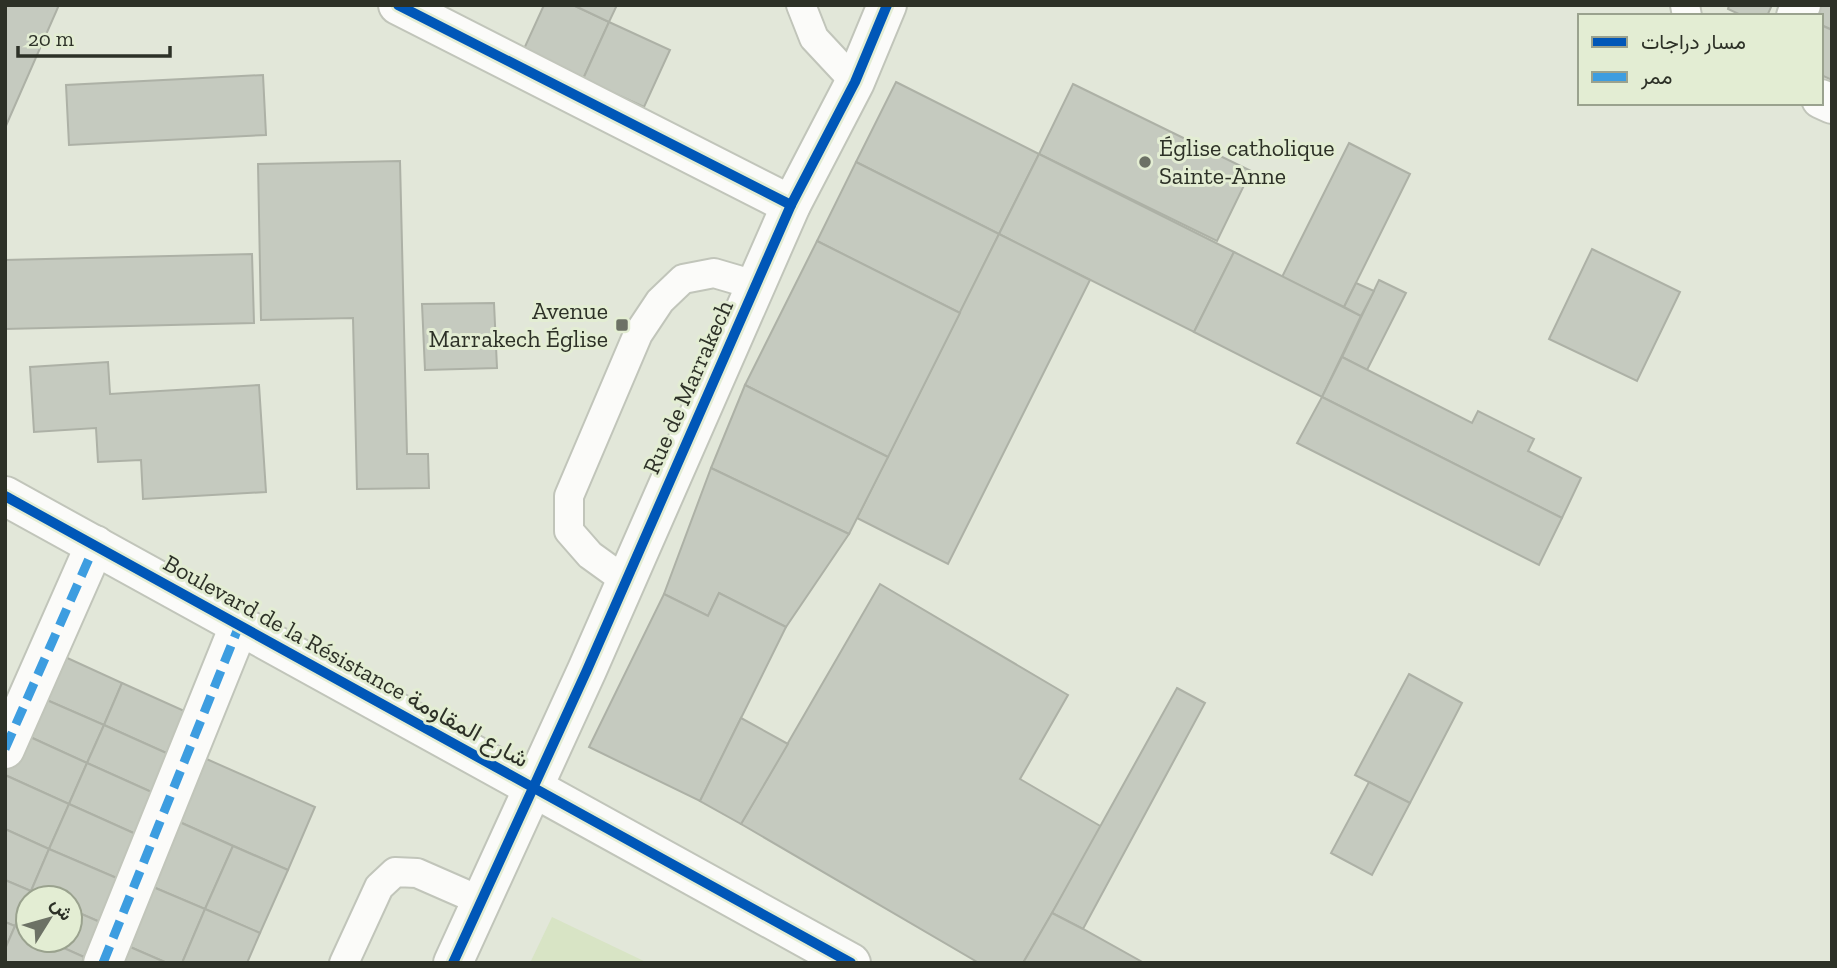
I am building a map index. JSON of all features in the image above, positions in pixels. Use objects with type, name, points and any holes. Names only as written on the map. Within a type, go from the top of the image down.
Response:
[{"type":"street","points":[[398,5],[791,205]]},
{"type":"street","name":"Rue de Marrakech","points":[[453,963],[534,789],[791,205],[855,82],[887,5]]},
{"type":"street","name":"Boulevard de la Résistance شارع المقاومة","points":[[5,496],[851,963]]},
{"type":"street","points":[[5,749],[95,545]]},
{"type":"street","points":[[103,963],[239,626]]},
{"type":"lane","points":[[801,5],[814,38],[855,82]]},
{"type":"lane","points":[[626,581],[590,555],[569,531],[569,496],[638,334],[660,301],[683,279],[714,273],[755,285]]},
{"type":"lane","points":[[344,963],[379,887],[395,872],[417,873],[481,901]]},
{"type":"green space","points":[[552,917],[648,963],[530,963]]},
{"type":"building","points":[[5,5],[59,5],[5,128]]},
{"type":"building","points":[[544,5],[573,5],[609,22],[583,79],[523,51]]},
{"type":"building","points":[[573,5],[617,5],[609,22]]},
{"type":"building","points":[[1729,5],[1772,5],[1768,14],[1739,14],[1728,9]]},
{"type":"building","points":[[1811,5],[1832,5],[1832,30],[1823,26],[1823,14],[1807,14]]},
{"type":"building","points":[[609,22],[670,50],[644,107],[583,79]]},
{"type":"building","points":[[1823,26],[1832,30],[1832,80],[1823,76]]},
{"type":"building","points":[[263,75],[266,135],[69,145],[66,85]]},
{"type":"building","points":[[896,82],[1039,154],[999,234],[856,162]]},
{"type":"building","name":"Église catholique Sainte-Anne","points":[[1073,84],[1251,171],[1217,241],[1039,154]]},
{"type":"building","points":[[1349,143],[1410,174],[1344,307],[1282,277]]},
{"type":"building","points":[[1039,154],[1234,252],[1194,332],[999,234]]},
{"type":"building","points":[[400,161],[407,454],[428,454],[429,488],[357,489],[353,318],[261,320],[258,164]]},
{"type":"building","points":[[856,162],[999,234],[960,313],[817,241]]},
{"type":"building","points":[[999,234],[1090,280],[948,564],[857,518]]},
{"type":"building","points":[[817,241],[960,313],[888,457],[745,385]]},
{"type":"building","points":[[1592,249],[1680,292],[1637,381],[1549,339]]},
{"type":"building","points":[[1234,252],[1361,316],[1322,397],[1194,332]]},
{"type":"building","points":[[252,254],[254,323],[5,329],[5,260]]},
{"type":"building","points":[[1379,280],[1406,293],[1367,370],[1342,357]]},
{"type":"building","points":[[1356,283],[1374,291],[1361,316],[1344,307]]},
{"type":"building","points":[[494,303],[497,368],[425,370],[422,304]]},
{"type":"building","points":[[1342,357],[1472,423],[1478,411],[1534,439],[1528,451],[1581,478],[1562,518],[1322,397]]},
{"type":"building","points":[[108,362],[110,394],[259,385],[266,492],[143,499],[141,460],[98,462],[96,428],[34,432],[30,367]]},
{"type":"building","points":[[745,385],[888,457],[849,534],[711,468]]},
{"type":"building","points":[[1322,397],[1562,518],[1539,565],[1297,443]]},
{"type":"building","points":[[711,468],[849,534],[786,627],[719,593],[708,616],[664,594]]},
{"type":"building","points":[[880,584],[1068,695],[1020,779],[1102,827],[1023,963],[979,963],[741,824]]},
{"type":"building","points":[[719,593],[786,627],[700,801],[589,747],[664,594],[708,616]]},
{"type":"building","points":[[52,651],[122,683],[104,725],[33,694]]},
{"type":"building","points":[[1409,674],[1462,703],[1410,803],[1355,775]]},
{"type":"building","points":[[122,683],[191,714],[173,756],[104,725]]},
{"type":"building","points":[[1177,688],[1205,703],[1083,929],[1052,913]]},
{"type":"building","points":[[33,694],[104,725],[87,763],[17,731]]},
{"type":"building","points":[[741,718],[788,744],[741,824],[700,801]]},
{"type":"building","points":[[104,725],[173,756],[156,794],[87,763]]},
{"type":"building","points":[[17,731],[87,763],[69,804],[5,775],[5,758]]},
{"type":"building","points":[[202,757],[315,807],[288,870],[175,820]]},
{"type":"building","points":[[87,763],[156,794],[138,835],[69,804]]},
{"type":"building","points":[[5,775],[69,804],[49,849],[5,829]]},
{"type":"building","points":[[1369,782],[1410,803],[1372,875],[1331,853]]},
{"type":"building","points":[[69,804],[138,835],[119,879],[49,849]]},
{"type":"building","points":[[175,820],[233,846],[205,909],[146,884]]},
{"type":"building","points":[[5,829],[49,849],[34,884],[14,884],[5,880]]},
{"type":"building","points":[[233,846],[288,870],[260,933],[205,909]]},
{"type":"building","points":[[49,849],[119,879],[100,922],[84,915],[84,884],[34,884]]},
{"type":"building","points":[[5,880],[14,884],[14,926],[5,922]]},
{"type":"building","points":[[146,884],[205,909],[182,963],[167,963],[121,943]]},
{"type":"building","points":[[205,909],[260,933],[247,963],[182,963]]},
{"type":"building","points":[[1052,913],[1083,929],[1144,963],[1023,963]]},
{"type":"building","points":[[84,915],[100,922],[84,957],[77,954],[84,954]]},
{"type":"building","points":[[5,922],[14,926],[14,928],[5,949]]},
{"type":"building","points":[[14,928],[14,954],[77,954],[84,957],[82,963],[5,963],[5,949]]},
{"type":"building","points":[[121,943],[167,963],[112,963]]},
{"type":"marked path","points":[[5,749],[95,545]]},
{"type":"marked path","points":[[103,963],[239,626]]},
{"type":"cycle path","points":[[398,5],[791,205]]},
{"type":"cycle path","points":[[453,963],[587,670],[791,205],[855,82],[887,5]]},
{"type":"cycle path","points":[[5,496],[851,963]]},
{"type":"place","name":"Église catholique Sainte-Anne","points":[[1145,162]]},
{"type":"place","name":"Avenue Marrakech Église","points":[[622,325]]}]
